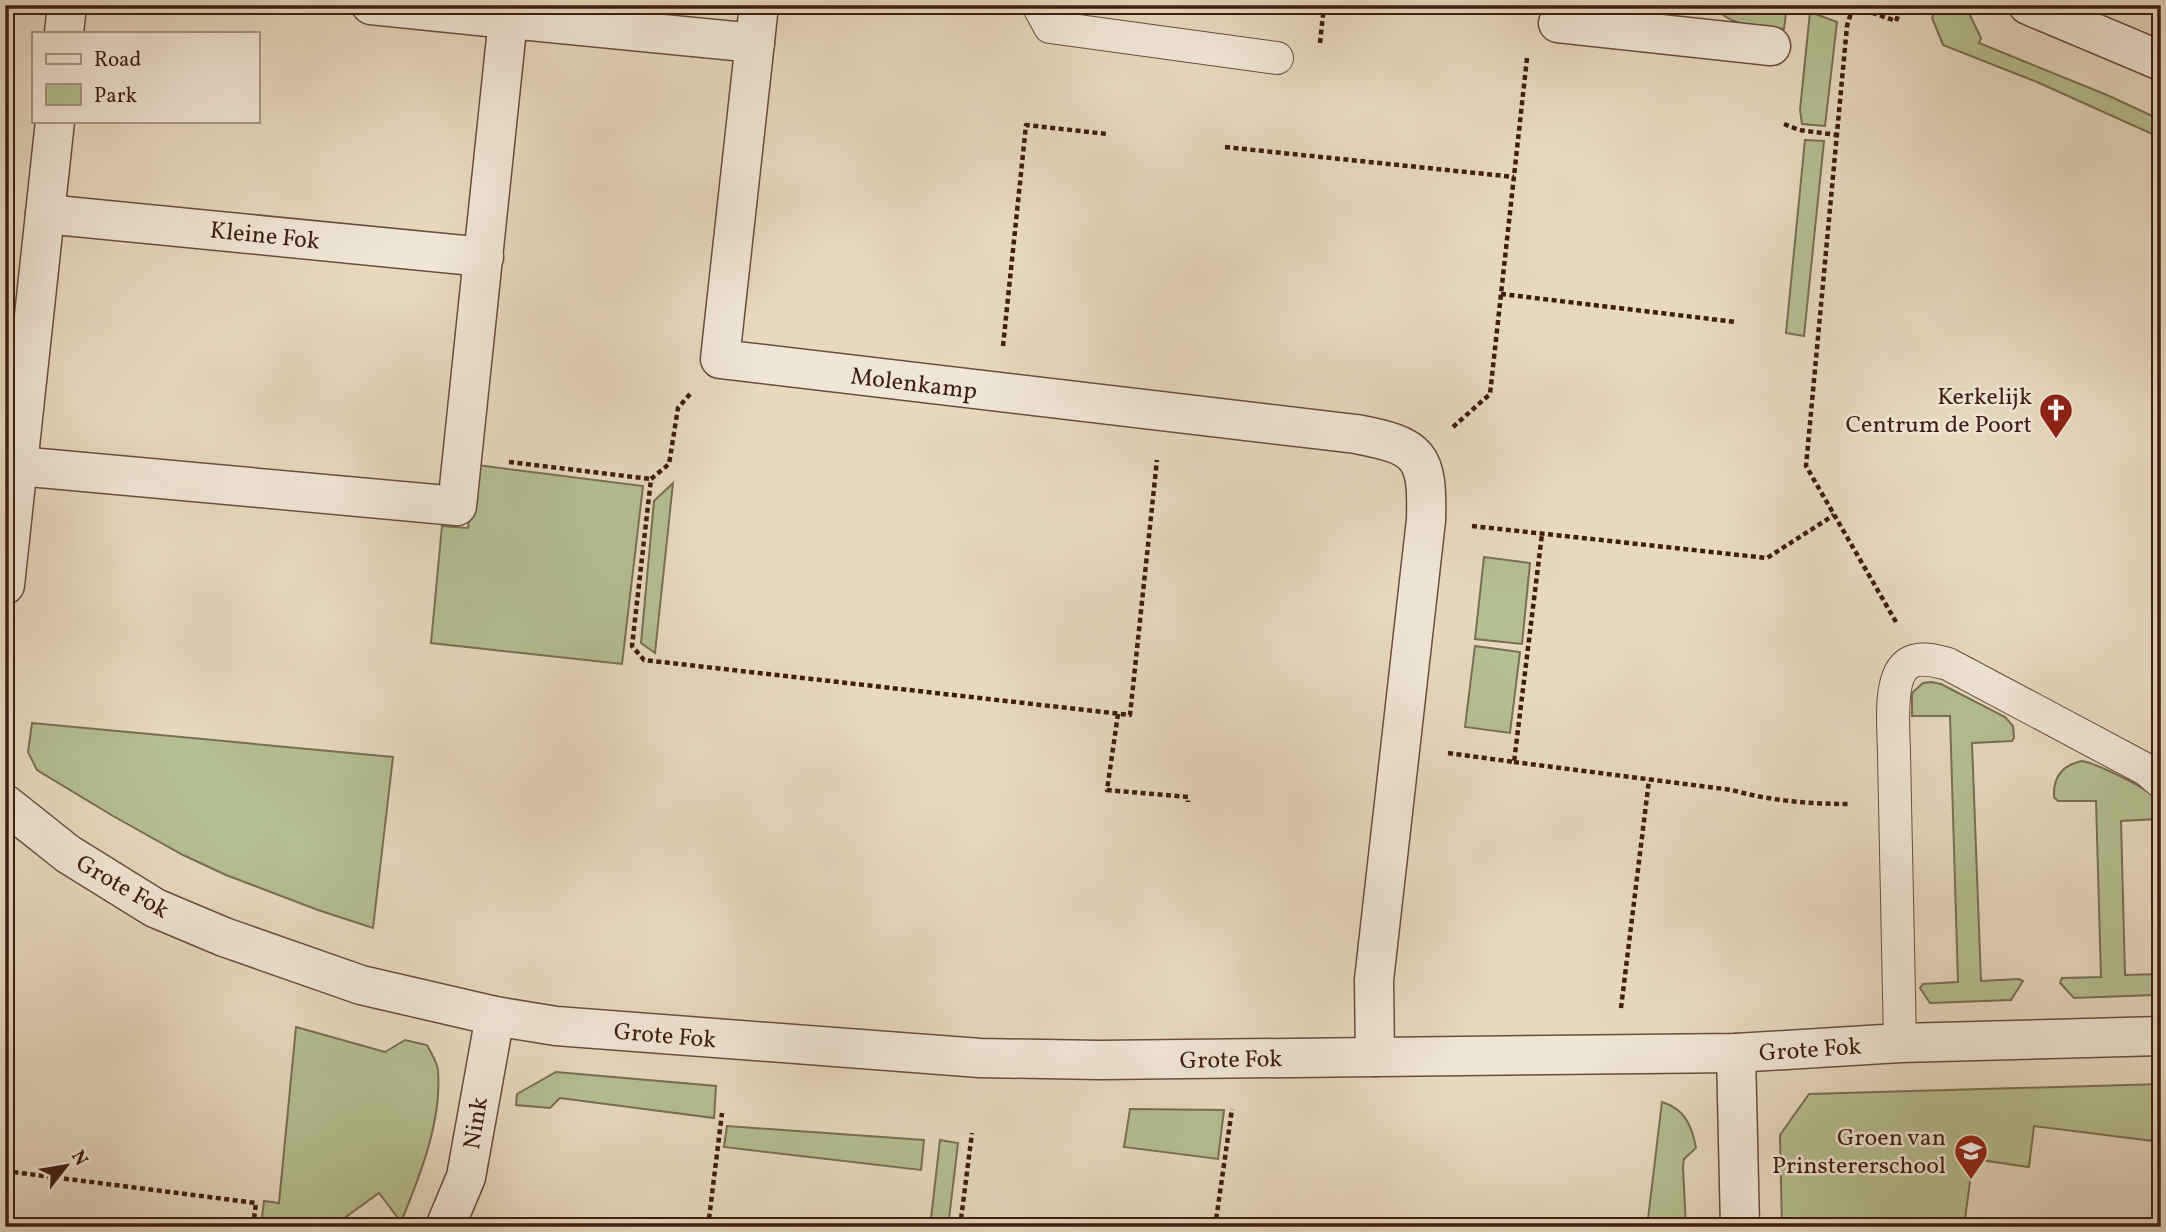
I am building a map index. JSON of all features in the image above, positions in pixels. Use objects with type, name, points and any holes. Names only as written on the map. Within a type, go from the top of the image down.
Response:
[{"type":"street","points":[[64,32],[66,5]]},
{"type":"street","points":[[371,5],[755,43]]},
{"type":"street","points":[[720,359],[759,5]]},
{"type":"street","points":[[2028,5],[2161,61]]},
{"type":"street","points":[[18,466],[457,506],[508,19]]},
{"type":"street","points":[[1558,23],[1679,21],[1771,46]]},
{"type":"street","points":[[5,585],[55,122]]},
{"type":"street","name":"Kleine Fok","points":[[45,214],[484,257]]},
{"type":"street","name":"Molenkamp","points":[[720,359],[1356,434],[1403,445],[1418,458]]},
{"type":"street","points":[[1376,1057],[1374,980],[1426,520],[1427,485],[1418,458]]},
{"type":"street","name":"Grote Fok","points":[[5,804],[68,855],[166,913],[224,937],[361,985],[495,1016],[556,1026],[981,1058],[1128,1060],[1735,1054],[1900,1043],[2161,1036]]},
{"type":"street","name":"Nink","points":[[445,1227],[466,1177],[495,1016]]},
{"type":"street","points":[[1735,1054],[1740,1227]]},
{"type":"lane","points":[[1038,5],[1050,27],[1277,58]]},
{"type":"lane","points":[[1900,1043],[1894,805],[1894,708],[1899,672],[1909,663],[1918,660],[1948,664],[2147,770],[2161,782]]},
{"type":"path","points":[[1902,5],[1896,20],[1853,6],[1847,26],[1806,466],[1894,615],[1909,663]]},
{"type":"path","points":[[1418,458],[1490,394],[1527,56]]},
{"type":"path","points":[[1783,124],[1799,130],[1837,135]]},
{"type":"path","points":[[998,393],[1026,125],[1107,134]]},
{"type":"path","points":[[1225,147],[1514,177]]},
{"type":"path","points":[[1501,294],[1736,322]]},
{"type":"path","points":[[720,359],[678,408],[669,464],[651,479],[632,646],[644,660],[1130,715],[1162,412]]},
{"type":"path","points":[[463,457],[651,479]]},
{"type":"path","points":[[1426,520],[1767,558],[1834,515]]},
{"type":"path","points":[[1514,762],[1542,534]]},
{"type":"path","points":[[1118,713],[1107,790],[1188,797],[1188,802]]},
{"type":"path","points":[[1399,746],[1819,804],[1894,805]]},
{"type":"path","points":[[1620,1019],[1649,780]]},
{"type":"path","points":[[1215,1227],[1232,1109]]},
{"type":"path","points":[[708,1227],[722,1113]]},
{"type":"path","points":[[960,1227],[972,1133]]},
{"type":"path","points":[[5,1171],[256,1203],[253,1227]]},
{"type":"green space","points":[[1714,5],[1787,5],[1784,29],[1736,22],[1720,13]]},
{"type":"green space","points":[[1937,5],[1952,5],[1968,11],[1981,38],[1979,43],[2161,120],[2161,138],[2037,82],[1943,45],[1932,18]]},
{"type":"green space","points":[[1810,12],[1837,22],[1825,126],[1802,124],[1800,110]]},
{"type":"green space","points":[[1805,140],[1824,141],[1804,336],[1786,333]]},
{"type":"green space","points":[[477,465],[643,486],[622,664],[431,643],[442,526],[468,528]]},
{"type":"green space","points":[[673,483],[655,653],[641,643],[654,501]]},
{"type":"green space","points":[[1484,557],[1530,563],[1522,644],[1475,639]]},
{"type":"green space","points":[[1475,646],[1520,652],[1510,733],[1465,727]]},
{"type":"green space","points":[[1923,683],[1941,684],[2005,717],[2013,726],[2012,741],[1972,743],[1981,981],[2023,981],[2011,1000],[1930,1003],[1920,988],[1923,984],[1958,982],[1950,716],[1912,716],[1912,693]]},
{"type":"green space","points":[[32,723],[393,757],[373,928],[226,875],[183,855],[113,816],[37,770],[28,752]]},
{"type":"green space","points":[[2082,761],[2140,787],[2153,796],[2159,806],[2161,817],[2158,819],[2121,821],[2125,975],[2161,974],[2161,984],[2154,995],[2074,998],[2060,983],[2062,978],[2101,977],[2096,801],[2058,801],[2054,797],[2055,783],[2060,773]]},
{"type":"green space","points":[[296,1027],[385,1052],[405,1040],[427,1045],[438,1070],[437,1109],[422,1167],[401,1222],[379,1193],[332,1227],[261,1227],[264,1201],[279,1203]]},
{"type":"green space","points":[[556,1072],[716,1086],[714,1118],[560,1098],[550,1108],[516,1105],[517,1094]]},
{"type":"green space","name":"Groen van Prinstererschool","points":[[2161,1084],[2161,1142],[2034,1126],[2029,1167],[1973,1159],[1964,1227],[1782,1227],[1780,1135],[1809,1094]]},
{"type":"green space","points":[[1662,1102],[1676,1109],[1686,1119],[1696,1148],[1684,1159],[1686,1227],[1647,1227]]},
{"type":"green space","points":[[1130,1109],[1224,1110],[1218,1159],[1124,1147]]},
{"type":"green space","points":[[727,1126],[924,1140],[921,1170],[724,1147]]},
{"type":"green space","points":[[940,1140],[958,1143],[948,1227],[930,1227]]},
{"type":"place","name":"Kerkelijk Centrum de Poort","points":[[2056,440]]},
{"type":"place","name":"Groen van Prinstererschool","points":[[1971,1181]]}]
